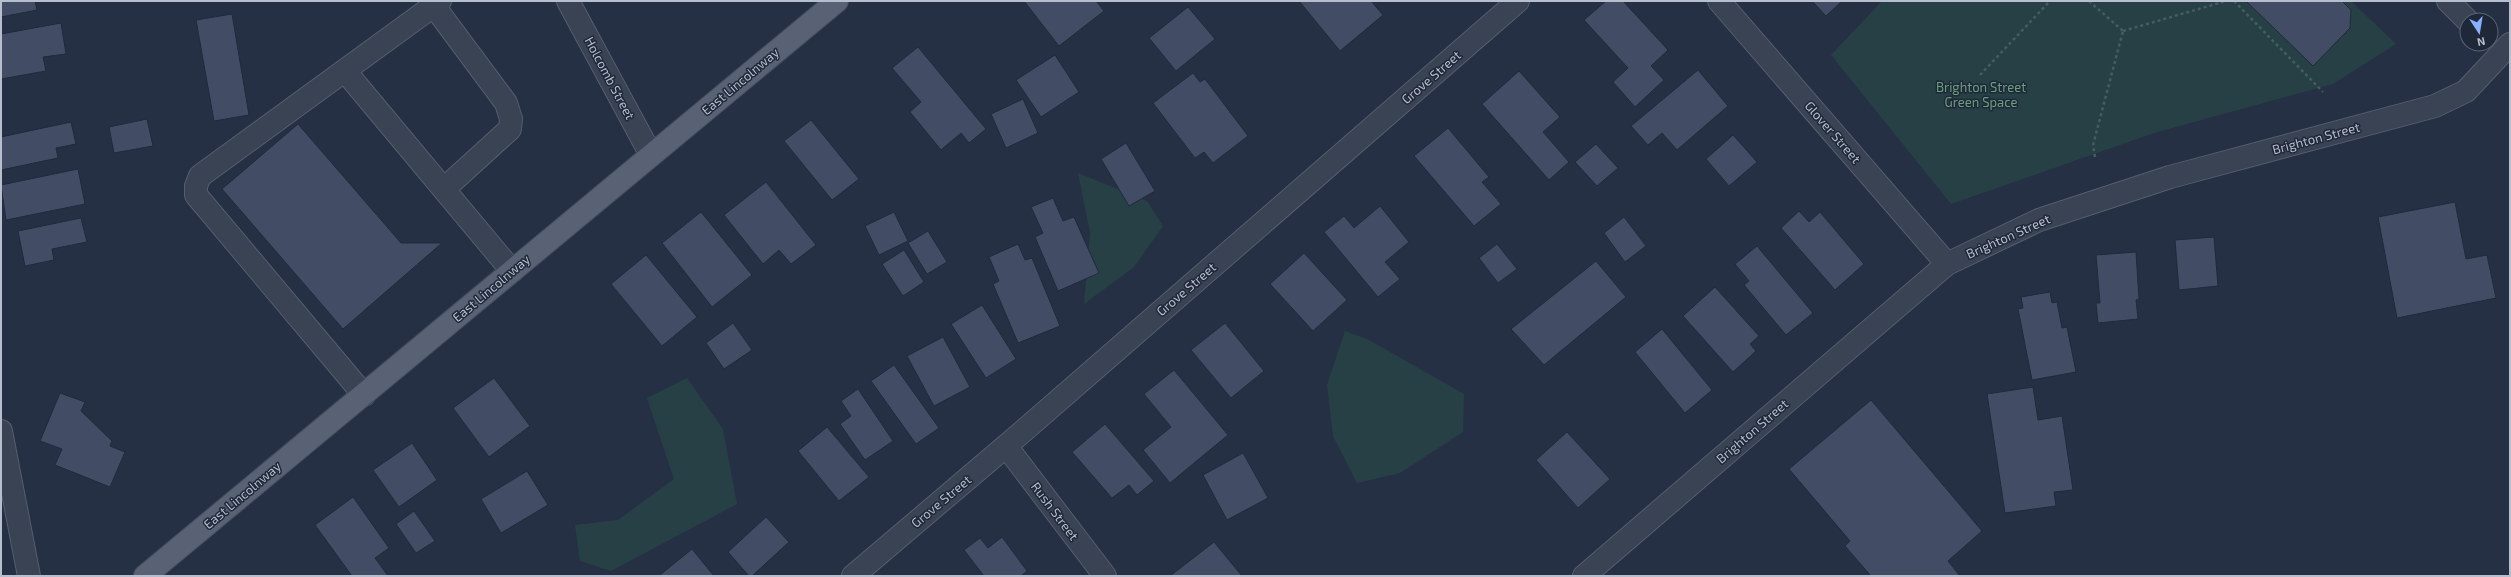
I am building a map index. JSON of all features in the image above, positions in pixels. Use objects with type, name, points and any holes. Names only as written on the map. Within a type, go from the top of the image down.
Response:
[{"type":"main road","name":"East Lincolnway","points":[[148,575],[837,1]]},
{"type":"street","name":"Holcomb Street","points":[[568,1],[651,155]]},
{"type":"street","name":"Grove Street","points":[[853,576],[1006,446],[1518,1]]},
{"type":"street","name":"Glover Street","points":[[1719,1],[1947,264]]},
{"type":"street","points":[[2448,1],[2459,12]]},
{"type":"street","points":[[364,394],[196,195],[196,186],[200,176],[437,3],[506,103],[511,119],[510,129],[444,189]]},
{"type":"street","name":"Brighton Street","points":[[1584,576],[1947,264],[2046,217],[2170,177],[2436,106],[2466,91],[2502,52]]},
{"type":"street","points":[[345,71],[512,271]]},
{"type":"street","points":[[1,431],[29,576]]},
{"type":"street","name":"Rush Street","points":[[1006,446],[1105,576]]},
{"type":"path","points":[[1980,75],[2050,1]]},
{"type":"path","points":[[2089,1],[2122,31]]},
{"type":"path","points":[[2122,31],[2226,1]]},
{"type":"path","points":[[2234,1],[2323,92]]},
{"type":"path","points":[[2095,157],[2093,145],[2122,31]]},
{"type":"green space","name":"Brighton Street Green Space","points":[[1882,1],[2351,1],[2396,44],[2333,84],[2154,133],[1951,204],[1831,55]]},
{"type":"green space","points":[[1078,173],[1147,201],[1163,226],[1134,267],[1084,304],[1090,233]]},
{"type":"green space","points":[[1345,331],[1369,340],[1464,394],[1463,432],[1400,473],[1357,483],[1333,436],[1327,385]]},
{"type":"green space","points":[[687,378],[723,429],[737,504],[611,571],[580,561],[575,525],[618,520],[674,479],[647,398]]},
{"type":"building","points":[[1,1],[35,1],[37,10],[1,17]]},
{"type":"building","points":[[1024,1],[1096,1],[1104,11],[1059,46]]},
{"type":"building","points":[[1299,1],[1371,1],[1383,15],[1340,51]]},
{"type":"building","points":[[1606,1],[1623,1],[1668,50],[1651,66],[1664,80],[1635,107],[1613,82],[1628,68],[1584,20]]},
{"type":"building","points":[[1812,1],[1842,1],[1826,16]]},
{"type":"building","points":[[2246,1],[2342,1],[2351,10],[2350,28],[2313,66]]},
{"type":"building","points":[[1188,7],[1215,39],[1176,71],[1149,38]]},
{"type":"building","points":[[232,14],[249,115],[214,121],[196,20]]},
{"type":"building","points":[[61,23],[66,54],[43,57],[46,71],[1,79],[1,34]]},
{"type":"building","points":[[918,47],[986,129],[969,143],[961,133],[941,150],[910,112],[921,102],[892,68]]},
{"type":"building","points":[[1055,55],[1079,92],[1041,117],[1016,80]]},
{"type":"building","points":[[1698,70],[1728,106],[1677,150],[1662,133],[1648,145],[1631,126]]},
{"type":"building","points":[[1519,71],[1560,117],[1543,132],[1569,162],[1549,180],[1482,104]]},
{"type":"building","points":[[1193,73],[1200,82],[1205,79],[1248,136],[1213,163],[1204,152],[1195,158],[1153,103]]},
{"type":"building","points":[[1023,99],[1038,133],[1006,148],[991,114]]},
{"type":"building","points":[[147,119],[153,146],[114,153],[109,127]]},
{"type":"building","points":[[811,120],[859,179],[832,200],[784,141]]},
{"type":"building","points":[[71,122],[76,144],[56,148],[58,158],[1,170],[1,137]]},
{"type":"building","points":[[298,124],[401,243],[442,243],[343,329],[222,189]]},
{"type":"building","points":[[1448,128],[1489,177],[1482,182],[1501,204],[1474,226],[1414,156]]},
{"type":"building","points":[[1733,135],[1757,162],[1729,186],[1706,159]]},
{"type":"building","points":[[1126,143],[1155,191],[1129,206],[1101,159]]},
{"type":"building","points":[[1596,144],[1618,168],[1597,186],[1575,162]]},
{"type":"building","points":[[78,169],[85,204],[6,220],[1,185]]},
{"type":"building","points":[[766,182],[816,245],[791,264],[779,250],[763,264],[724,215]]},
{"type":"building","points":[[1053,198],[1063,221],[1074,217],[1099,273],[1058,291],[1035,237],[1043,233],[1031,207]]},
{"type":"building","points":[[2455,202],[2466,259],[2487,255],[2496,298],[2397,318],[2378,217]]},
{"type":"building","points":[[1380,206],[1409,242],[1385,262],[1400,279],[1378,297],[1324,232],[1344,216],[1354,228]]},
{"type":"building","points":[[1799,211],[1809,222],[1820,212],[1864,264],[1835,290],[1781,228]]},
{"type":"building","points":[[701,212],[752,275],[712,307],[662,243]]},
{"type":"building","points":[[894,212],[908,241],[879,255],[865,226]]},
{"type":"building","points":[[1624,217],[1646,246],[1625,262],[1604,233]]},
{"type":"building","points":[[81,218],[87,242],[52,249],[54,260],[25,266],[18,231]]},
{"type":"building","points":[[928,231],[947,262],[927,274],[908,243]]},
{"type":"building","points":[[2214,237],[2218,286],[2179,290],[2175,240]]},
{"type":"building","points":[[1018,244],[1025,260],[1032,258],[1060,326],[1018,343],[993,284],[999,281],[989,257]]},
{"type":"building","points":[[1497,244],[1517,269],[1498,283],[1479,258]]},
{"type":"building","points":[[1757,246],[1813,313],[1786,335],[1744,285],[1749,281],[1735,264]]},
{"type":"building","points":[[904,250],[924,282],[903,296],[882,264]]},
{"type":"building","points":[[2136,252],[2139,299],[2136,300],[2138,319],[2098,323],[2096,303],[2100,303],[2096,255]]},
{"type":"building","points":[[1304,253],[1347,300],[1313,331],[1270,284]]},
{"type":"building","points":[[646,255],[697,317],[662,346],[611,284]]},
{"type":"building","points":[[1596,261],[1626,297],[1544,365],[1511,329]]},
{"type":"building","points":[[1715,287],[1759,336],[1750,344],[1756,351],[1733,372],[1683,316]]},
{"type":"building","points":[[2050,292],[2052,303],[2057,302],[2062,328],[2067,327],[2076,372],[2032,380],[2018,309],[2023,308],[2021,297]]},
{"type":"building","points":[[982,305],[1016,359],[986,378],[951,324]]},
{"type":"building","points":[[733,323],[752,350],[724,369],[706,343]]},
{"type":"building","points":[[1225,323],[1264,371],[1231,398],[1191,350]]},
{"type":"building","points":[[1662,329],[1712,390],[1685,413],[1635,352]]},
{"type":"building","points":[[943,337],[970,387],[934,406],[907,356]]},
{"type":"building","points":[[894,365],[939,428],[916,444],[871,381]]},
{"type":"building","points":[[1174,370],[1228,435],[1170,483],[1143,450],[1171,427],[1144,394]]},
{"type":"building","points":[[494,378],[530,426],[489,457],[453,408]]},
{"type":"building","points":[[2033,387],[2038,420],[2062,416],[2073,490],[2054,492],[2056,506],[2005,513],[1987,394]]},
{"type":"building","points":[[858,389],[893,441],[865,460],[840,424],[851,416],[841,401]]},
{"type":"building","points":[[60,393],[85,402],[81,411],[112,441],[110,446],[125,452],[110,487],[55,465],[62,449],[40,441]]},
{"type":"building","points":[[1871,400],[1982,531],[1948,561],[1960,576],[1871,576],[1845,546],[1850,541],[1789,469]]},
{"type":"building","points":[[1105,424],[1154,481],[1137,495],[1129,485],[1112,498],[1072,452]]},
{"type":"building","points":[[827,427],[869,477],[839,501],[798,451]]},
{"type":"building","points":[[1567,432],[1610,479],[1578,508],[1536,460]]},
{"type":"building","points":[[412,443],[437,480],[399,507],[373,470]]},
{"type":"building","points":[[1243,453],[1268,498],[1227,520],[1203,475]]},
{"type":"building","points":[[527,471],[548,505],[501,533],[481,499]]},
{"type":"building","points":[[353,497],[389,548],[375,558],[388,576],[352,576],[315,525]]},
{"type":"building","points":[[414,511],[435,541],[416,553],[396,524]]},
{"type":"building","points":[[766,517],[789,542],[752,576],[749,576],[728,552]]},
{"type":"building","points":[[1002,537],[1027,571],[1021,576],[984,576],[964,550],[980,538],[988,548]]},
{"type":"building","points":[[1214,542],[1242,576],[1170,576]]},
{"type":"building","points":[[692,549],[714,576],[660,575]]}]
